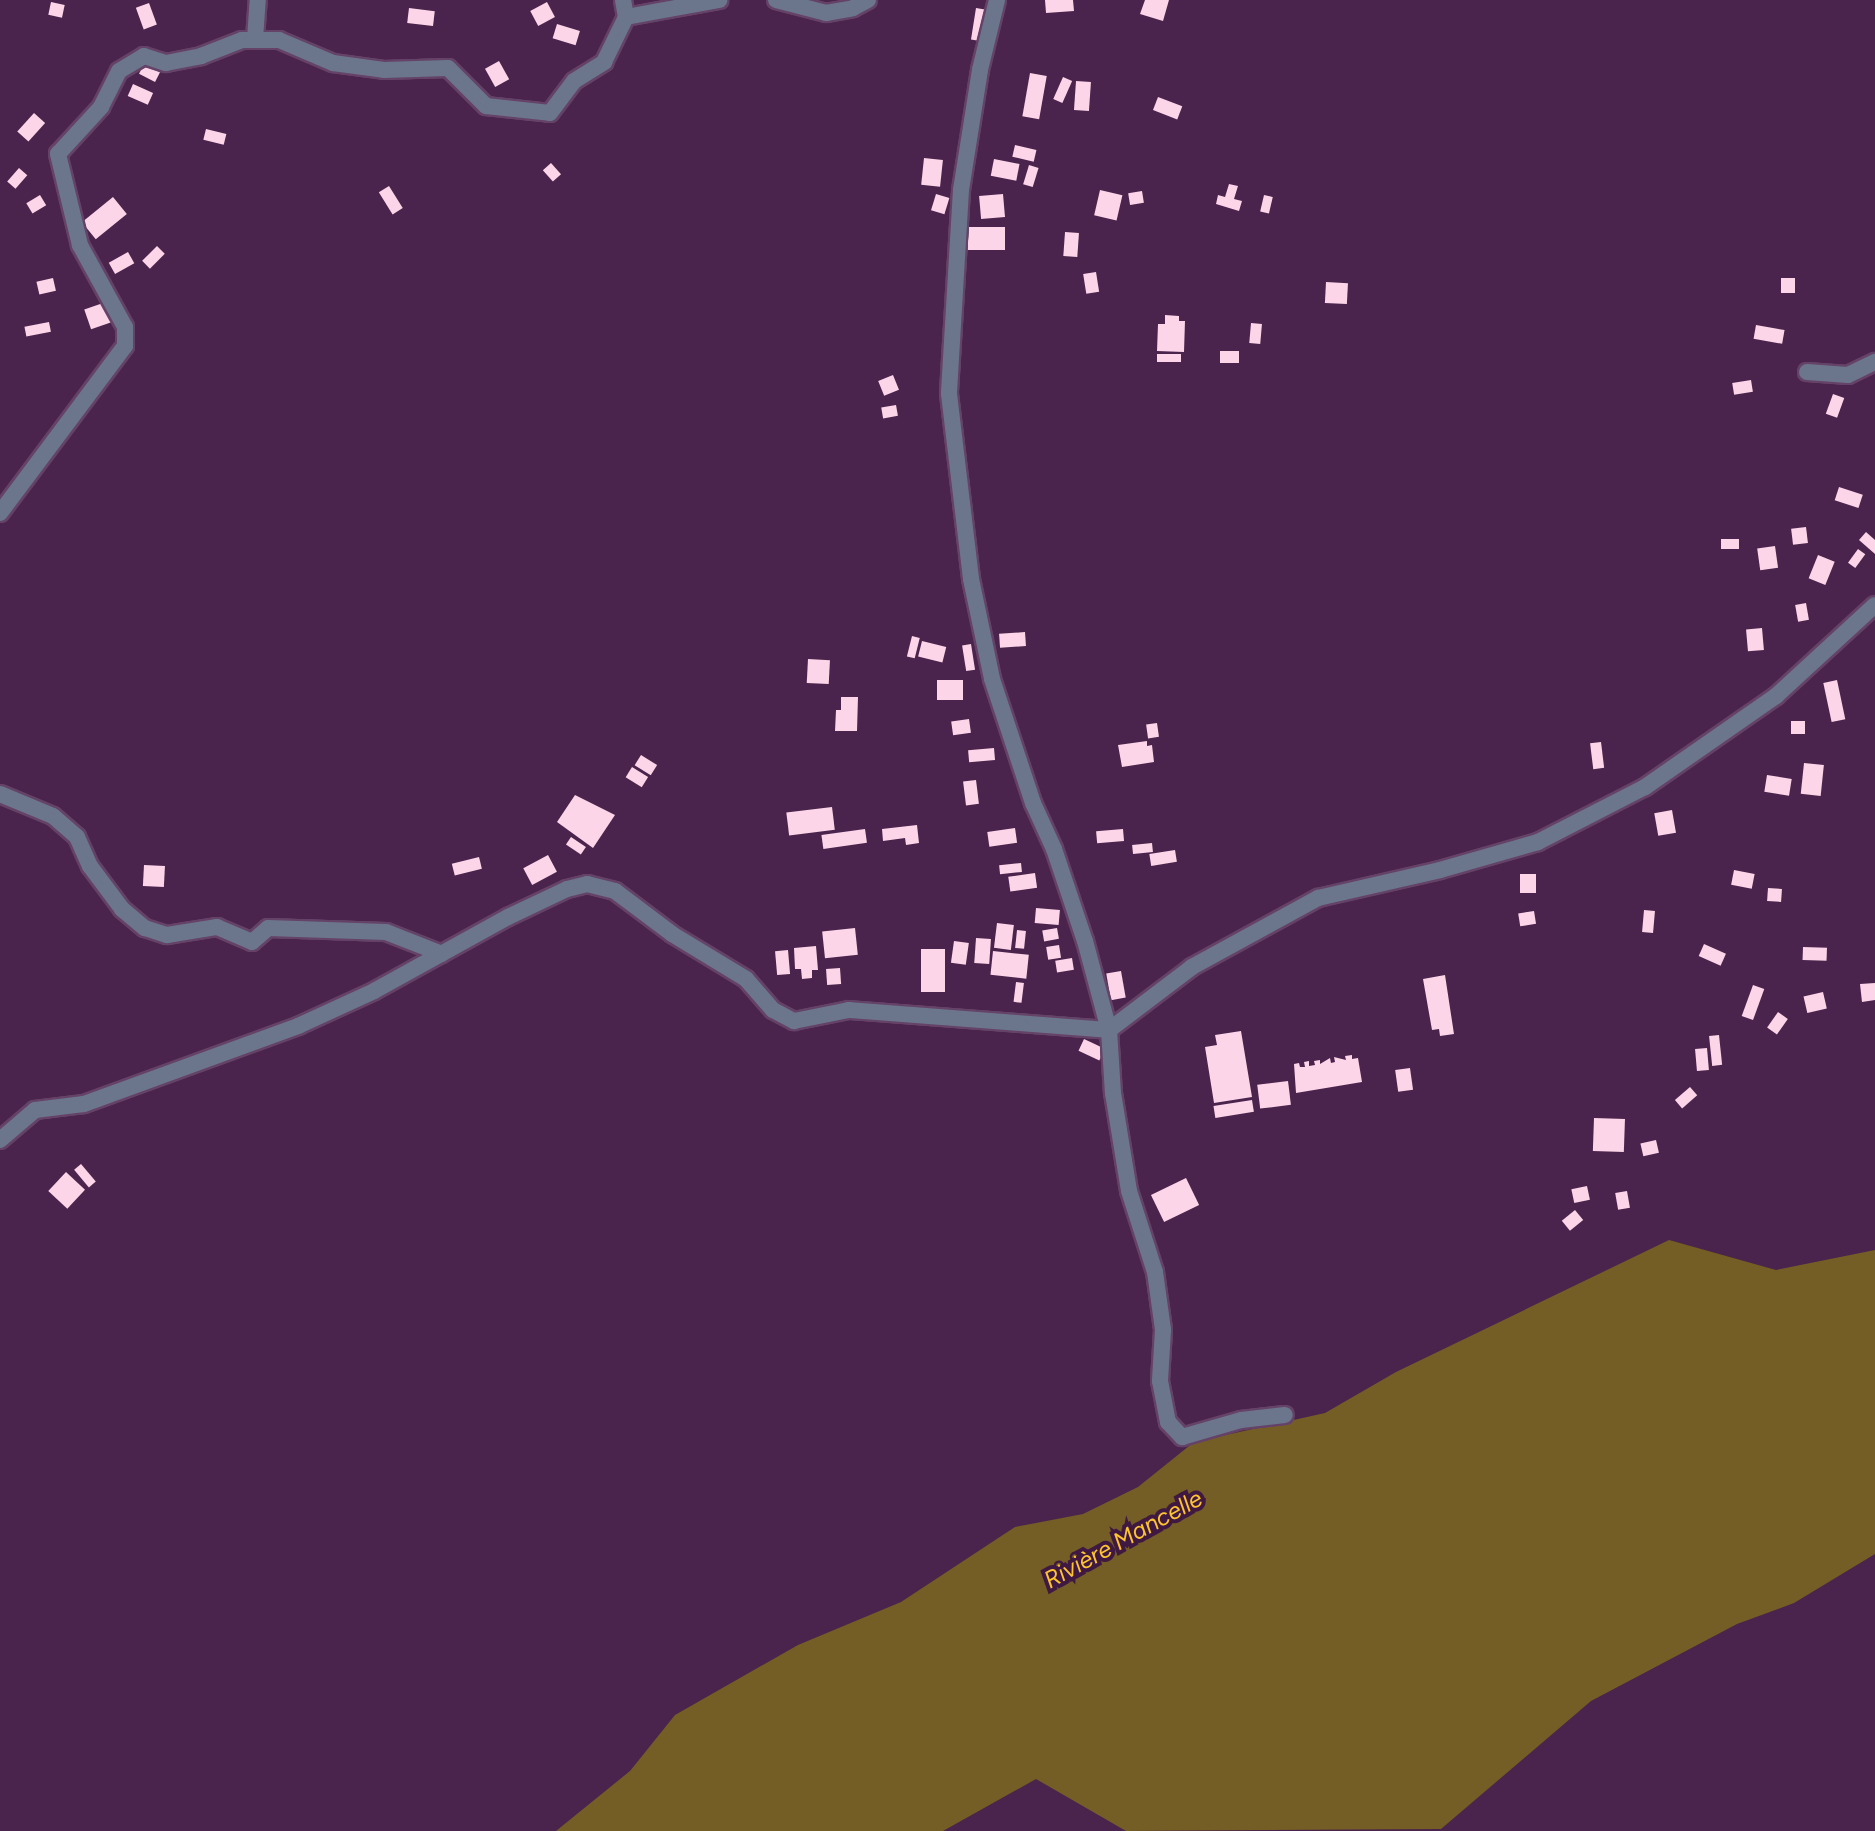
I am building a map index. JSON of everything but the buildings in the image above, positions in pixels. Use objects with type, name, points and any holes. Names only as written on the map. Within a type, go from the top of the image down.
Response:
[{"type":"street","points":[[255,39],[258,0]]},
{"type":"street","points":[[0,513],[125,346],[125,327],[80,245],[58,154],[101,107],[119,71],[144,56],[166,63],[255,39],[279,40],[333,63],[384,70],[448,68],[486,106],[550,113],[574,81],[604,62],[624,8],[719,0]]},
{"type":"street","points":[[776,0],[826,13],[853,8],[868,0]]},
{"type":"street","points":[[997,0],[980,70],[961,190],[949,394],[971,579],[992,679],[1033,803],[1054,849],[1085,941],[1109,1030],[1113,1093],[1129,1191],[1155,1272],[1163,1330],[1160,1381],[1168,1422],[1182,1437],[1241,1420],[1285,1415]]},
{"type":"street","points":[[1807,372],[1848,375],[1875,362]]},
{"type":"street","points":[[0,1140],[35,1110],[84,1104],[298,1026],[442,954],[508,917],[567,889],[587,884],[615,891],[672,934],[746,979],[773,1010],[794,1021],[849,1010],[1109,1030],[1192,967],[1318,898],[1538,842],[1645,787],[1776,696],[1875,605]]},
{"type":"street","points":[[0,794],[53,816],[77,837],[90,866],[122,909],[145,928],[167,935],[217,927],[252,942],[268,928],[386,932],[442,954]]},
{"type":"water","name":"Rivière Mancelle","points":[[1669,1240],[1776,1270],[1875,1250],[1875,1554],[1794,1603],[1737,1624],[1591,1701],[1441,1829],[1126,1831],[1036,1779],[943,1831],[556,1831],[630,1771],[675,1715],[798,1645],[901,1602],[1015,1527],[1083,1514],[1138,1487],[1194,1442],[1325,1413],[1396,1372]]}]
